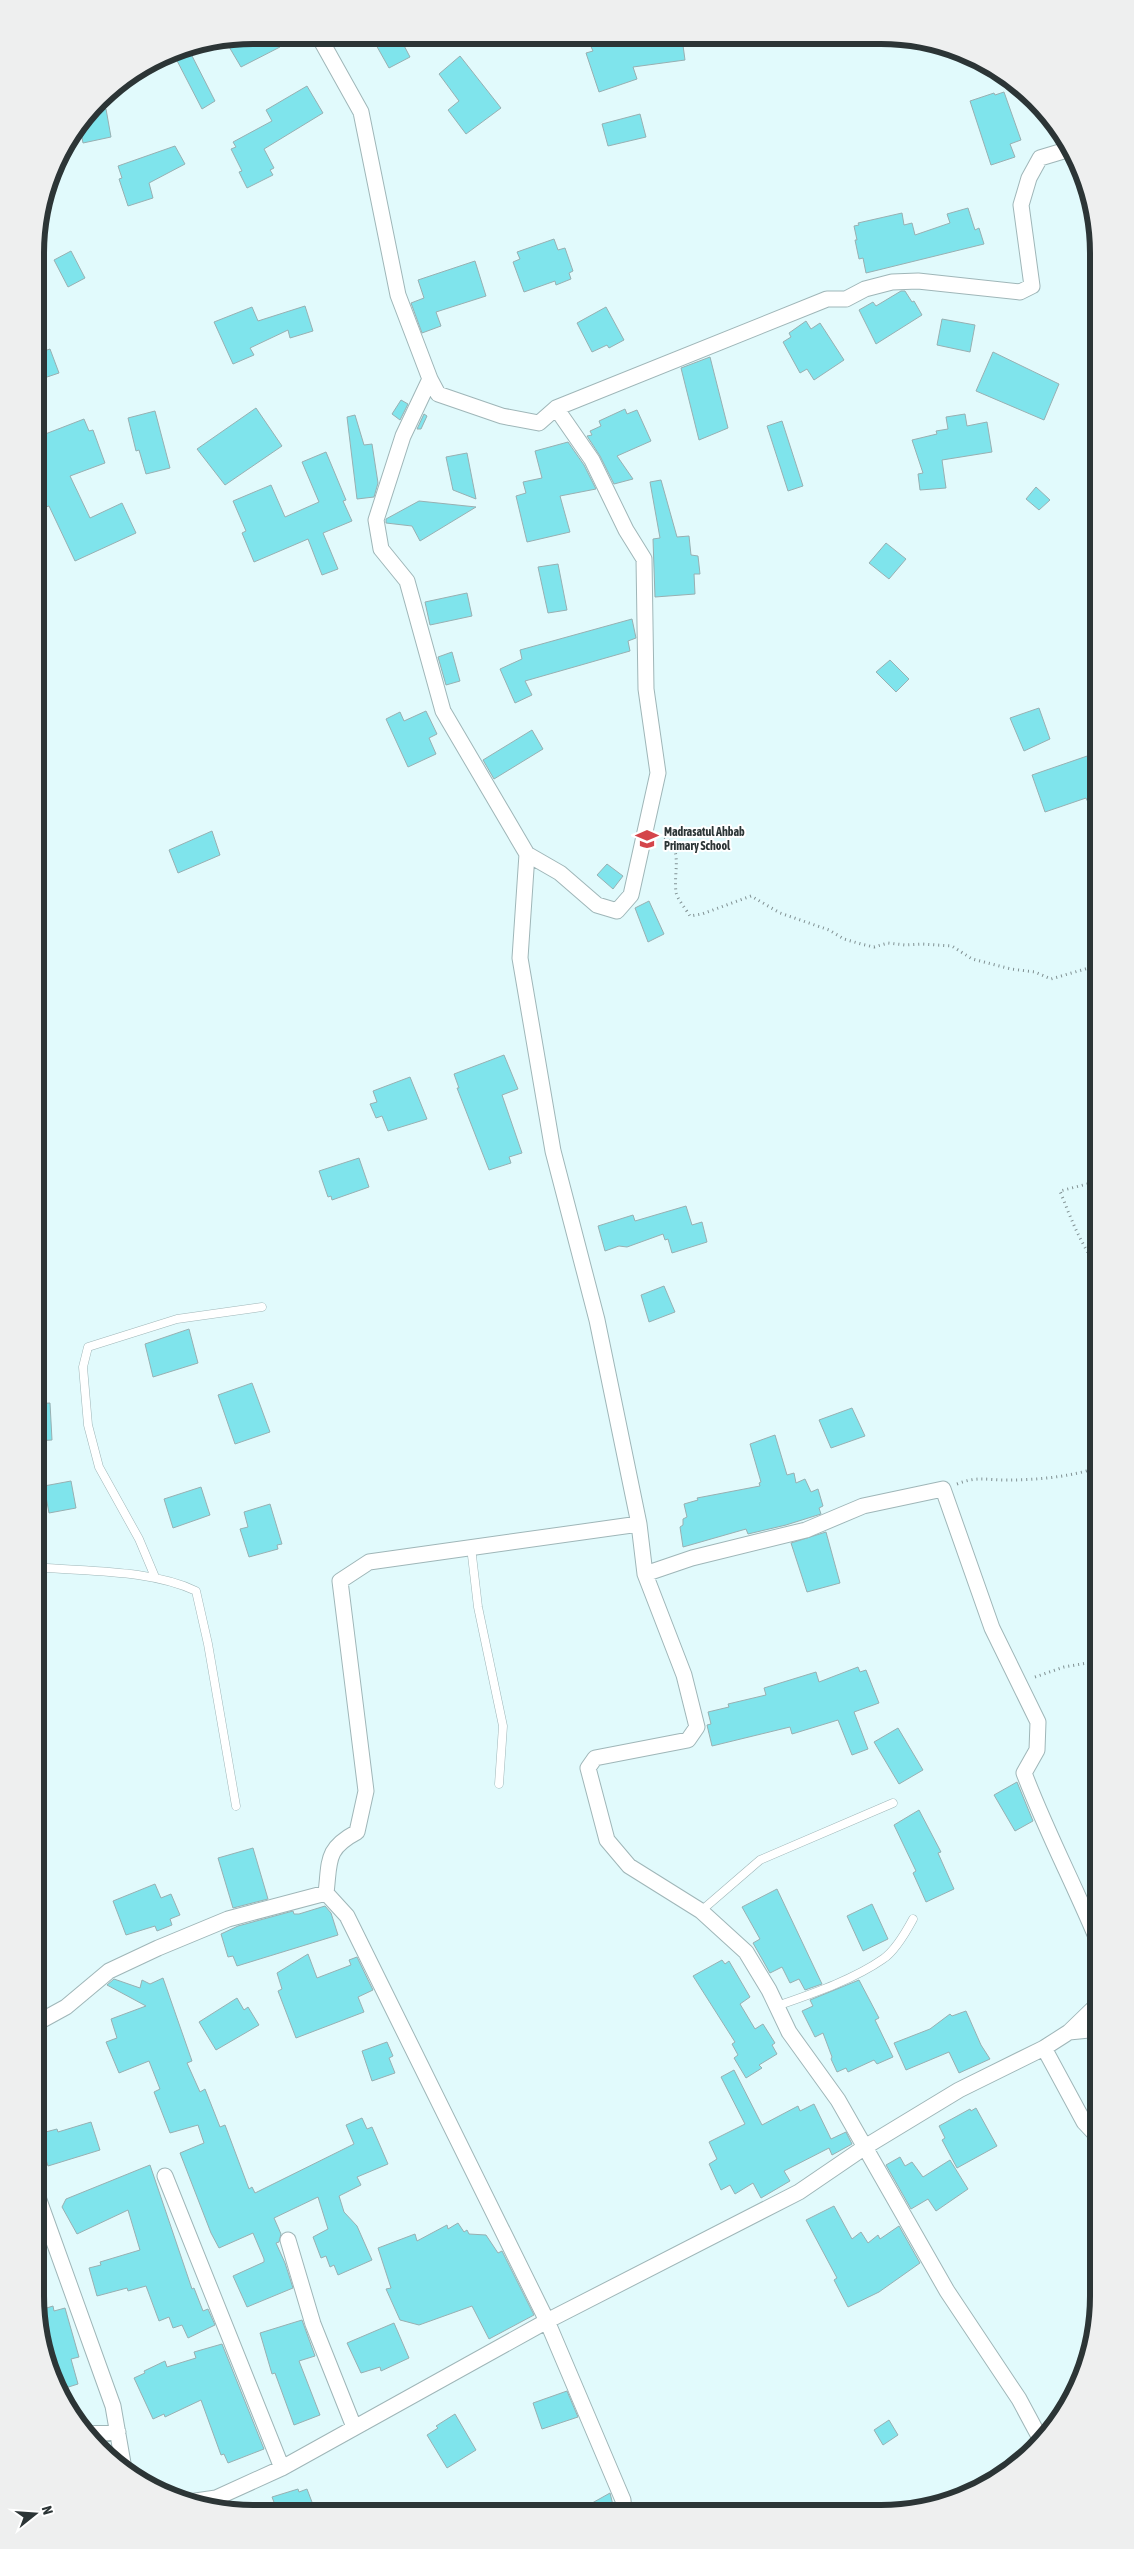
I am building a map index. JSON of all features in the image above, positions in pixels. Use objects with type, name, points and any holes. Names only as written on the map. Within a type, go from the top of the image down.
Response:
[{"type":"street","points":[[323,44],[361,112],[398,295],[430,379],[438,394],[502,416],[539,423],[556,408],[827,300],[846,298],[866,289],[892,282],[918,281],[1020,292],[1032,286],[1021,205],[1030,178],[1040,158],[1064,151]]},
{"type":"street","points":[[430,379],[403,436],[376,520],[381,549],[407,581],[443,711],[527,854],[560,873],[597,905],[617,911],[631,895],[658,773],[646,689],[644,559],[626,530],[592,460],[556,408]]},
{"type":"street","points":[[527,854],[520,958],[553,1151],[597,1320],[639,1524],[645,1574],[684,1676],[697,1727],[688,1740],[595,1758],[588,1768],[608,1840],[629,1866],[701,1911],[746,1952],[777,2006],[789,2032],[838,2100],[947,2291],[1019,2400],[1038,2434]]},
{"type":"street","points":[[645,1574],[692,1558],[806,1530],[864,1506],[943,1489],[992,1628],[1038,1722],[1038,1750],[1024,1773],[1060,1860],[1076,1887],[1090,1922]]},
{"type":"street","points":[[623,2505],[623,2500],[547,2321],[347,1916],[326,1893],[331,1852],[345,1838],[357,1832],[366,1790],[340,1581],[356,1568],[369,1562],[639,1524]]},
{"type":"street","points":[[44,2019],[66,2007],[109,1971],[158,1948],[228,1919],[326,1893]]},
{"type":"street","points":[[206,2500],[216,2498],[282,2468],[547,2321],[800,2192],[865,2147],[959,2090],[1044,2048],[1069,2032],[1090,2012]]},
{"type":"street","points":[[1069,2032],[1090,2030]]},
{"type":"street","points":[[1044,2048],[1084,2122],[1090,2129]]},
{"type":"street","points":[[165,2176],[282,2468]]},
{"type":"street","points":[[44,2214],[113,2406],[122,2459]]},
{"type":"street","points":[[288,2240],[313,2324],[354,2427]]},
{"type":"street","points":[[96,2433],[118,2432]]},
{"type":"lane","points":[[155,1577],[139,1539],[99,1467],[88,1425],[83,1367],[88,1348],[177,1319],[262,1307]]},
{"type":"lane","points":[[471,1548],[478,1607],[503,1726],[499,1784]]},
{"type":"lane","points":[[44,1568],[155,1577],[181,1584],[196,1591],[208,1644],[236,1806]]},
{"type":"lane","points":[[701,1911],[760,1860],[893,1803]]},
{"type":"lane","points":[[777,2006],[826,1988],[884,1959],[907,1931],[913,1920]]},
{"type":"path","points":[[646,828],[665,837],[676,851],[678,865],[676,893],[690,916],[702,914],[751,896],[780,913],[867,946],[874,947],[888,943],[952,946],[972,959],[1011,969],[1035,972],[1051,979],[1090,968]]},
{"type":"path","points":[[1090,1183],[1060,1191],[1076,1230],[1090,1257]]},
{"type":"path","points":[[943,1489],[974,1477],[1006,1480],[1037,1478],[1090,1469]]},
{"type":"path","points":[[1018,1683],[1064,1667],[1090,1663]]},
{"type":"building","points":[[279,44],[280,47],[241,67],[228,46]]},
{"type":"building","points":[[376,44],[403,44],[410,57],[389,68]]},
{"type":"building","points":[[590,44],[683,44],[685,60],[633,67],[637,79],[599,92],[586,53],[593,51]]},
{"type":"building","points":[[191,54],[215,101],[202,109],[176,59]]},
{"type":"building","points":[[460,56],[501,108],[466,134],[448,110],[459,101],[439,74]]},
{"type":"building","points":[[307,86],[323,113],[264,149],[274,168],[270,170],[273,175],[247,188],[239,172],[242,171],[231,149],[236,147],[233,142],[272,121],[266,110]]},
{"type":"building","points":[[1004,92],[1021,140],[1010,144],[1015,157],[991,165],[970,101],[994,93],[995,95]]},
{"type":"building","points":[[106,109],[111,137],[83,143],[81,134],[100,110]]},
{"type":"building","points":[[640,114],[646,137],[608,146],[602,124]]},
{"type":"building","points":[[175,146],[185,164],[149,183],[153,198],[128,206],[119,179],[122,178],[118,166]]},
{"type":"building","points":[[968,208],[975,230],[979,228],[984,244],[866,273],[863,258],[859,259],[855,240],[857,240],[854,226],[859,225],[858,223],[902,213],[904,225],[912,223],[915,235],[950,223],[947,214]]},
{"type":"building","points":[[554,239],[558,250],[565,248],[573,271],[569,273],[571,279],[556,285],[555,281],[524,292],[513,262],[520,259],[517,252]]},
{"type":"building","points":[[71,251],[85,278],[68,287],[54,260]]},
{"type":"building","points":[[475,261],[486,296],[436,312],[441,326],[422,333],[411,303],[424,298],[418,280]]},
{"type":"building","points":[[901,291],[905,291],[912,302],[914,301],[922,315],[876,344],[859,310],[873,302],[876,306]]},
{"type":"building","points":[[305,306],[313,331],[290,338],[288,330],[250,348],[254,355],[233,364],[214,322],[252,307],[258,321]]},
{"type":"building","points":[[606,307],[624,340],[609,348],[607,345],[592,352],[577,323]]},
{"type":"building","points":[[942,319],[975,325],[970,352],[937,345]]},
{"type":"building","points":[[806,321],[811,329],[820,323],[844,360],[814,380],[807,369],[800,373],[783,342],[791,337],[789,333]]},
{"type":"building","points":[[50,349],[59,373],[44,378],[44,351]]},
{"type":"building","points":[[993,352],[1059,384],[1044,420],[976,391]]},
{"type":"building","points":[[710,357],[728,428],[699,440],[681,368]]},
{"type":"building","points":[[401,400],[408,404],[400,420],[392,414]]},
{"type":"building","points":[[256,408],[282,446],[225,485],[197,449]]},
{"type":"building","points":[[625,409],[627,414],[637,410],[651,441],[617,456],[633,479],[614,484],[600,456],[587,436],[592,435],[590,431],[601,426],[599,421]]},
{"type":"building","points":[[155,411],[170,468],[146,474],[139,450],[136,451],[128,418]]},
{"type":"building","points":[[424,414],[427,416],[421,429],[417,429]]},
{"type":"building","points":[[965,414],[967,426],[987,422],[992,452],[942,460],[946,488],[920,490],[918,474],[923,473],[912,440],[937,434],[936,431],[948,429],[946,417]]},
{"type":"building","points":[[355,415],[364,445],[372,444],[378,483],[374,497],[357,499],[347,417]]},
{"type":"building","points":[[84,419],[89,431],[93,430],[105,463],[70,476],[90,518],[122,503],[136,533],[75,561],[49,506],[44,507],[44,435]]},
{"type":"building","points":[[782,421],[803,486],[788,491],[767,426]]},
{"type":"building","points":[[568,442],[584,465],[596,489],[560,496],[570,532],[527,542],[516,496],[526,493],[523,482],[542,478],[535,451]]},
{"type":"building","points":[[326,452],[346,500],[343,501],[352,521],[323,533],[338,569],[322,575],[308,539],[254,562],[242,533],[246,531],[233,501],[271,485],[285,517],[319,502],[302,462]]},
{"type":"building","points":[[467,453],[476,499],[453,490],[446,457]]},
{"type":"building","points":[[661,480],[677,537],[689,536],[691,555],[698,556],[700,574],[694,574],[695,594],[655,597],[653,539],[660,538],[650,482]]},
{"type":"building","points":[[1036,487],[1050,500],[1039,510],[1026,499]]},
{"type":"building","points":[[419,501],[476,507],[420,541],[412,526],[386,523],[386,519]]},
{"type":"building","points":[[886,543],[906,559],[889,579],[869,563]]},
{"type":"building","points":[[558,564],[567,610],[548,613],[538,567]]},
{"type":"building","points":[[467,593],[472,616],[430,625],[425,602]]},
{"type":"building","points":[[632,619],[636,638],[628,641],[630,651],[525,681],[532,695],[515,703],[500,669],[522,659],[520,650]]},
{"type":"building","points":[[452,652],[460,681],[446,685],[438,657]]},
{"type":"building","points":[[890,660],[909,679],[896,692],[876,672]]},
{"type":"building","points":[[1039,708],[1050,739],[1024,751],[1010,718]]},
{"type":"building","points":[[426,711],[437,734],[429,738],[436,754],[408,767],[386,719],[400,712],[404,721]]},
{"type":"building","points":[[532,730],[543,749],[494,779],[483,760]]},
{"type":"building","points":[[1090,755],[1090,807],[1086,798],[1045,812],[1032,775]]},
{"type":"building","points":[[212,831],[220,855],[178,873],[169,850]]},
{"type":"building","points":[[607,864],[623,876],[613,889],[597,875]]},
{"type":"building","points":[[649,901],[664,934],[648,942],[635,908]]},
{"type":"building","points":[[504,1055],[518,1089],[502,1095],[522,1153],[509,1157],[511,1163],[489,1170],[457,1088],[459,1088],[454,1074]]},
{"type":"building","points":[[410,1077],[427,1119],[388,1131],[382,1116],[376,1118],[370,1104],[377,1102],[373,1091]]},
{"type":"building","points":[[359,1158],[369,1187],[332,1200],[331,1196],[328,1197],[319,1171]]},
{"type":"building","points":[[686,1206],[692,1225],[702,1222],[707,1242],[672,1253],[668,1239],[665,1240],[663,1234],[627,1247],[619,1246],[605,1251],[598,1226],[633,1215],[635,1221]]},
{"type":"building","points":[[664,1286],[675,1312],[649,1322],[641,1295]]},
{"type":"building","points":[[189,1329],[198,1363],[153,1377],[145,1344]]},
{"type":"building","points":[[252,1383],[270,1432],[235,1444],[218,1395]]},
{"type":"building","points":[[44,1403],[50,1403],[52,1440],[44,1440]]},
{"type":"building","points":[[852,1408],[865,1436],[831,1448],[819,1420]]},
{"type":"building","points":[[775,1435],[787,1475],[794,1473],[796,1483],[805,1479],[811,1492],[818,1489],[823,1506],[819,1508],[821,1514],[748,1534],[746,1529],[683,1547],[680,1527],[683,1525],[683,1519],[687,1517],[684,1504],[698,1500],[697,1498],[760,1486],[759,1483],[761,1482],[750,1444]]},
{"type":"building","points":[[71,1481],[76,1508],[49,1513],[44,1486]]},
{"type":"building","points":[[201,1487],[210,1515],[173,1528],[164,1499]]},
{"type":"building","points":[[270,1504],[282,1544],[277,1545],[278,1549],[249,1557],[240,1529],[248,1527],[244,1512]]},
{"type":"building","points":[[826,1532],[840,1583],[807,1592],[791,1543]]},
{"type":"building","points":[[858,1667],[860,1672],[866,1670],[879,1703],[854,1712],[868,1749],[852,1755],[838,1720],[792,1734],[790,1727],[712,1746],[707,1725],[711,1724],[708,1712],[729,1707],[728,1704],[766,1695],[764,1688],[816,1672],[819,1682]]},
{"type":"building","points":[[898,1728],[923,1770],[899,1784],[874,1742]]},
{"type":"building","points":[[1017,1782],[1033,1821],[1015,1831],[994,1795]]},
{"type":"building","points":[[919,1810],[941,1852],[938,1853],[954,1889],[926,1902],[913,1873],[916,1871],[894,1825]]},
{"type":"building","points":[[253,1848],[268,1899],[233,1908],[218,1858]]},
{"type":"building","points":[[155,1884],[161,1898],[171,1894],[180,1915],[170,1919],[172,1925],[157,1931],[155,1926],[126,1935],[113,1901]]},
{"type":"building","points":[[777,1889],[822,1984],[805,1990],[799,1979],[790,1983],[782,1967],[770,1973],[753,1943],[760,1939],[742,1907]]},
{"type":"building","points":[[872,1904],[888,1939],[863,1951],[847,1916]]},
{"type":"building","points":[[325,1906],[331,1913],[338,1935],[237,1966],[233,1956],[228,1957],[221,1934],[238,1926],[293,1911],[294,1914],[299,1914]]},
{"type":"building","points":[[308,1954],[317,1978],[351,1965],[349,1960],[357,1957],[373,1990],[358,1997],[364,2012],[296,2038],[278,1991],[282,1989],[277,1973]]},
{"type":"building","points":[[722,1960],[725,1964],[729,1961],[750,1997],[740,2004],[755,2029],[763,2024],[775,2043],[772,2045],[777,2054],[759,2065],[762,2068],[746,2078],[734,2058],[738,2055],[732,2044],[735,2042],[693,1976]]},
{"type":"building","points":[[163,1978],[192,2061],[187,2063],[200,2092],[205,2089],[220,2127],[225,2125],[249,2189],[252,2187],[255,2193],[354,2144],[346,2125],[362,2118],[367,2129],[372,2127],[388,2164],[357,2177],[361,2185],[339,2196],[344,2212],[357,2226],[372,2260],[338,2275],[334,2265],[330,2267],[326,2256],[321,2258],[313,2237],[328,2229],[318,2197],[274,2218],[281,2234],[279,2242],[276,2243],[293,2288],[247,2307],[233,2276],[264,2262],[264,2259],[253,2233],[219,2248],[211,2233],[180,2153],[204,2143],[198,2125],[170,2133],[154,2092],[160,2089],[149,2061],[119,2073],[106,2042],[117,2038],[111,2019],[146,2006],[107,1985],[114,1979],[140,1988],[142,1980],[150,1984]]},
{"type":"building","points":[[859,1980],[879,2018],[875,2020],[893,2057],[877,2064],[874,2060],[848,2072],[846,2068],[837,2072],[823,2033],[815,2037],[802,2011],[813,2006],[810,2000]]},
{"type":"building","points":[[237,1998],[244,2010],[248,2007],[259,2025],[216,2050],[199,2022]]},
{"type":"building","points":[[966,2011],[981,2045],[990,2059],[959,2073],[949,2052],[906,2070],[894,2043],[930,2029],[950,2014],[952,2016]]},
{"type":"building","points":[[387,2042],[393,2056],[389,2058],[395,2073],[372,2081],[362,2051]]},
{"type":"building","points":[[734,2070],[762,2125],[798,2106],[800,2111],[814,2104],[831,2139],[846,2132],[852,2144],[832,2155],[829,2148],[784,2171],[790,2181],[761,2198],[753,2183],[735,2194],[730,2185],[721,2190],[709,2164],[717,2159],[709,2142],[745,2124],[721,2077]]},
{"type":"building","points":[[976,2108],[997,2146],[957,2168],[942,2140],[945,2138],[939,2126],[970,2109],[971,2111]]},
{"type":"building","points":[[91,2122],[100,2150],[48,2166],[44,2153],[44,2132],[57,2129],[58,2132]]},
{"type":"building","points":[[900,2157],[905,2166],[912,2162],[923,2177],[950,2160],[968,2189],[936,2211],[928,2199],[911,2209],[886,2165]]},
{"type":"building","points":[[150,2165],[192,2289],[194,2288],[203,2311],[208,2309],[215,2325],[188,2338],[182,2325],[173,2328],[169,2317],[159,2321],[146,2286],[128,2291],[127,2288],[97,2296],[89,2268],[101,2265],[100,2262],[140,2250],[128,2210],[77,2234],[62,2207],[66,2199]]},
{"type":"building","points":[[834,2206],[852,2239],[861,2232],[868,2243],[878,2235],[880,2239],[899,2226],[920,2263],[879,2292],[848,2307],[834,2280],[837,2278],[806,2220]]},
{"type":"building","points":[[458,2223],[464,2232],[467,2230],[469,2234],[486,2235],[498,2253],[502,2251],[534,2315],[489,2339],[472,2306],[419,2325],[400,2320],[386,2289],[391,2288],[378,2248],[415,2234],[417,2241],[447,2225],[448,2229]]},
{"type":"building","points":[[53,2306],[54,2311],[65,2308],[79,2357],[71,2359],[78,2384],[65,2388],[51,2350],[44,2309]]},
{"type":"building","points":[[302,2320],[315,2356],[299,2361],[320,2415],[294,2425],[275,2373],[272,2374],[260,2333]]},
{"type":"building","points":[[394,2323],[409,2358],[381,2371],[380,2367],[361,2373],[347,2343]]},
{"type":"building","points":[[222,2344],[264,2449],[228,2463],[224,2454],[221,2455],[201,2400],[165,2417],[164,2414],[153,2419],[134,2378],[165,2361],[167,2367],[196,2358],[194,2352]]},
{"type":"building","points":[[567,2391],[578,2417],[542,2429],[533,2403]]},
{"type":"building","points":[[455,2414],[476,2450],[447,2468],[427,2435],[438,2428],[436,2426]]},
{"type":"building","points":[[889,2420],[898,2435],[883,2445],[874,2430]]},
{"type":"building","points":[[298,2489],[299,2492],[307,2489],[313,2505],[275,2505],[272,2497]]},
{"type":"building","points":[[610,2493],[613,2505],[589,2505]]},
{"type":"place","name":"Madrasatul Ahbab Primary School","points":[[647,839]]}]
